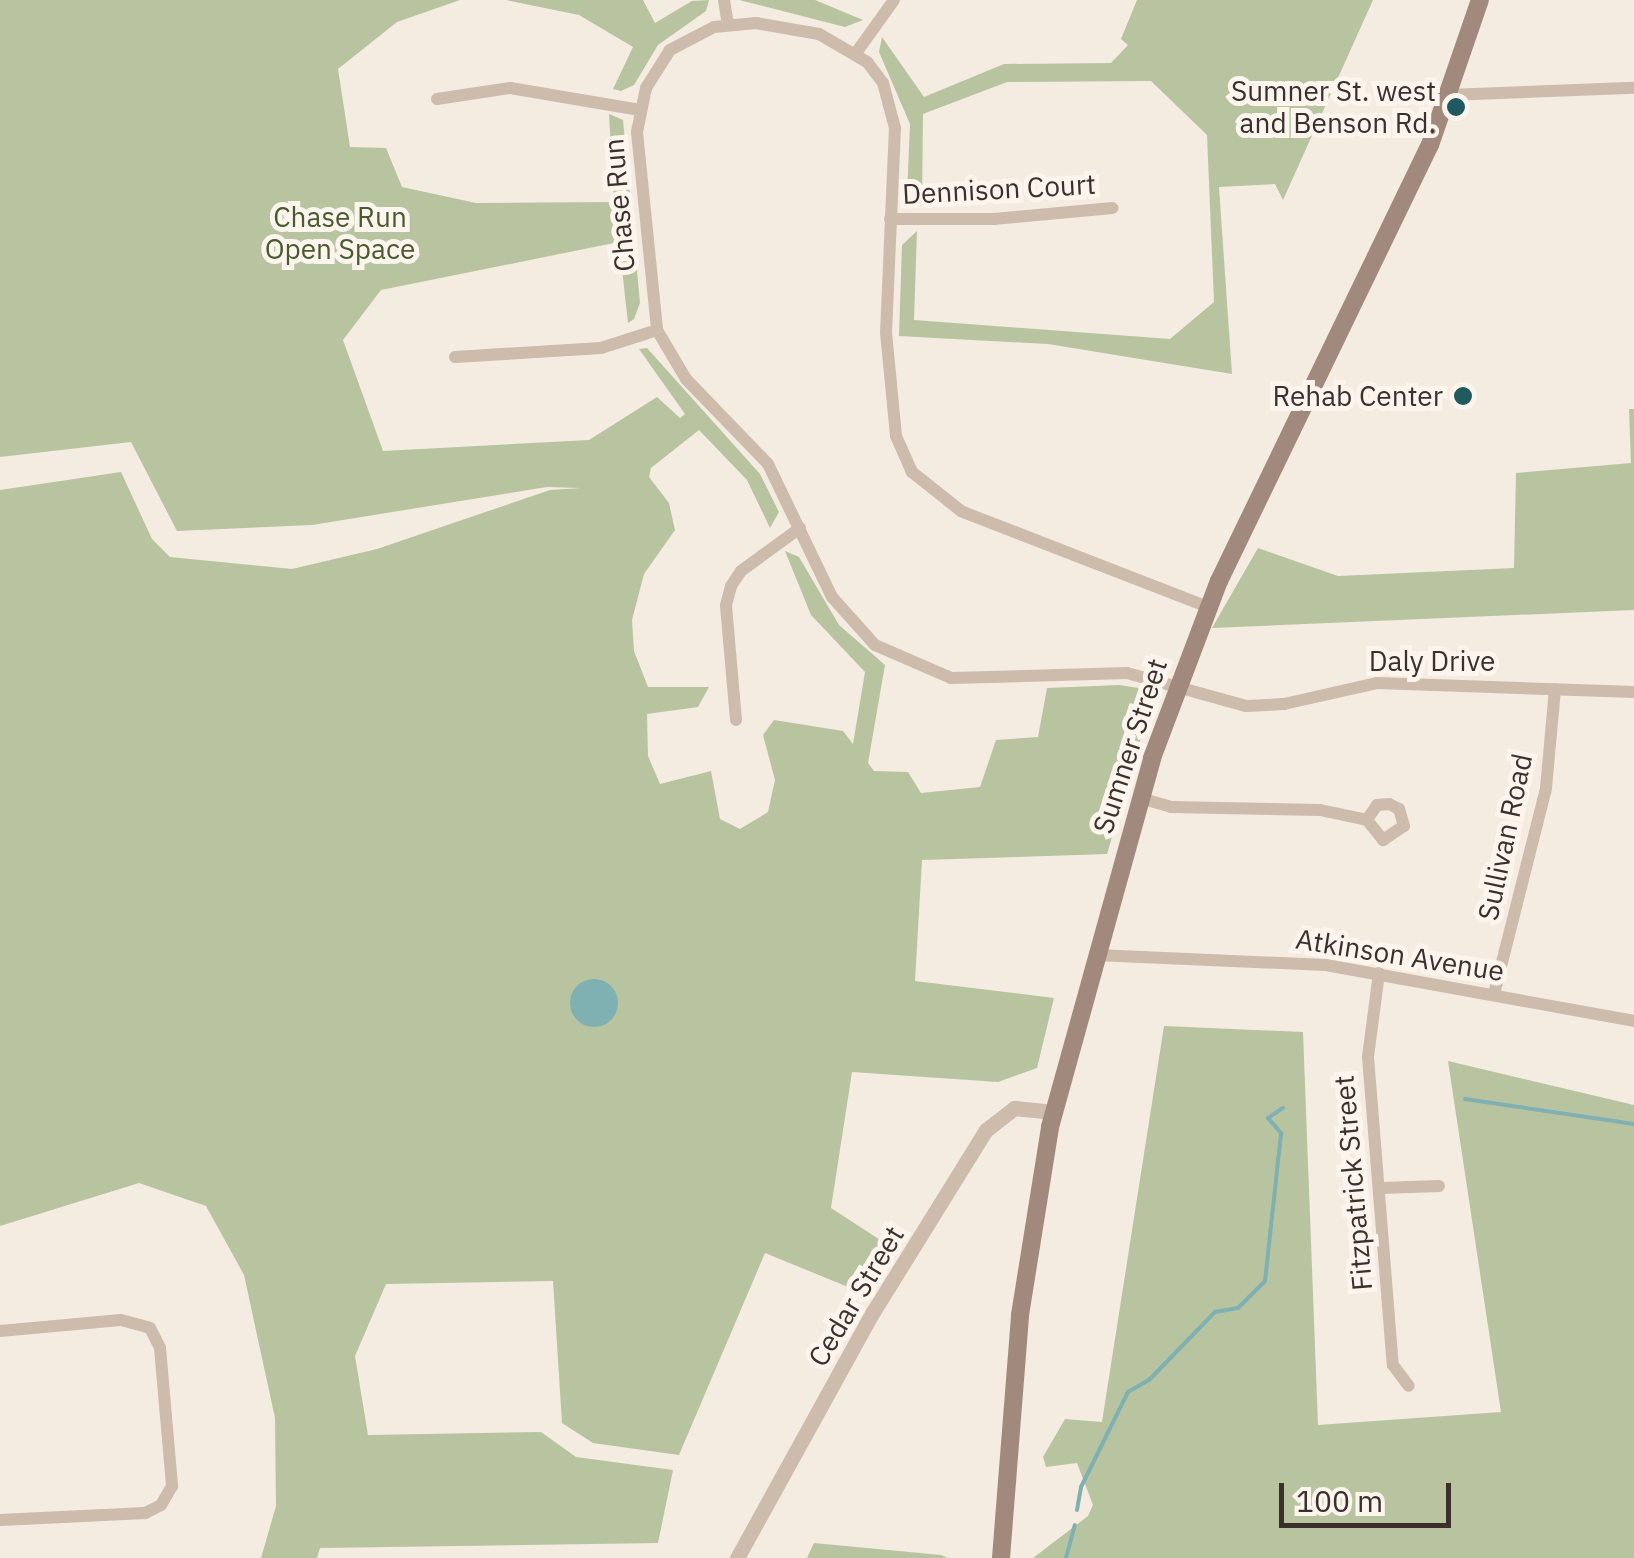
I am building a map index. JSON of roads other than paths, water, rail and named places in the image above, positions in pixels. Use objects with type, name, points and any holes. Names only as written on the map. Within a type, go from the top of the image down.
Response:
[{"type":"main road","name":"Sumner Street","points":[[1002,1558],[1020,1315],[1054,1112],[1140,798],[1174,688],[1208,607],[1407,195],[1448,95],[1480,0]]},
{"type":"street","points":[[724,0],[728,24]]},
{"type":"street","points":[[894,0],[856,52],[883,83],[893,111],[897,148],[886,333],[896,436],[912,472],[961,511],[1208,607]]},
{"type":"street","name":"Chase Run","points":[[856,52],[803,30],[728,24],[670,50],[640,110],[657,330],[686,379],[768,464],[842,613],[875,646],[914,667],[970,680],[1128,673],[1174,688]]},
{"type":"street","points":[[437,99],[510,88],[640,110]]},
{"type":"street","points":[[1448,95],[1634,88]]},
{"type":"street","name":"Dennison Court","points":[[890,219],[994,219],[1112,208]]},
{"type":"street","points":[[455,357],[601,348],[657,330]]},
{"type":"street","points":[[736,720],[726,606],[732,586],[741,571],[800,528]]},
{"type":"street","name":"Daly Drive","points":[[1174,688],[1258,706],[1378,682],[1634,692]]},
{"type":"street","name":"Sullivan Road","points":[[1494,994],[1543,802],[1554,689]]},
{"type":"street","points":[[1140,798],[1178,807],[1284,804],[1367,820]]},
{"type":"street","name":"Atkinson Avenue","points":[[1096,955],[1306,963],[1378,972],[1634,1020]]},
{"type":"street","name":"Fitzpatrick Street","points":[[1378,972],[1368,1057],[1382,1188],[1393,1365],[1409,1386]]},
{"type":"street","name":"Cedar Street","points":[[738,1558],[873,1312],[986,1130],[1014,1108],[1054,1112]]},
{"type":"street","points":[[1382,1188],[1439,1186]]},
{"type":"street","points":[[0,1330],[121,1320],[150,1328],[160,1348],[172,1486],[161,1504],[145,1513],[0,1520]]},
{"type":"water","points":[[594,979],[611,986],[618,1003],[611,1020],[594,1027],[577,1020],[570,1003],[577,986]]},
{"type":"waterway","points":[[1465,1099],[1634,1124]]},
{"type":"waterway","points":[[1077,1510],[1081,1487],[1128,1392],[1149,1380],[1215,1312],[1238,1308],[1265,1281],[1281,1133],[1268,1118],[1283,1108]]},
{"type":"waterway","points":[[1066,1558],[1075,1525]]},
{"type":"place","name":"Sumner St. west and Benson Rd.","points":[[1456,107]]},
{"type":"place","name":"Rehab Center","points":[[1463,396]]},
{"type":"park label","name":"Chase Run Open Space","points":[[340,233]]}]
